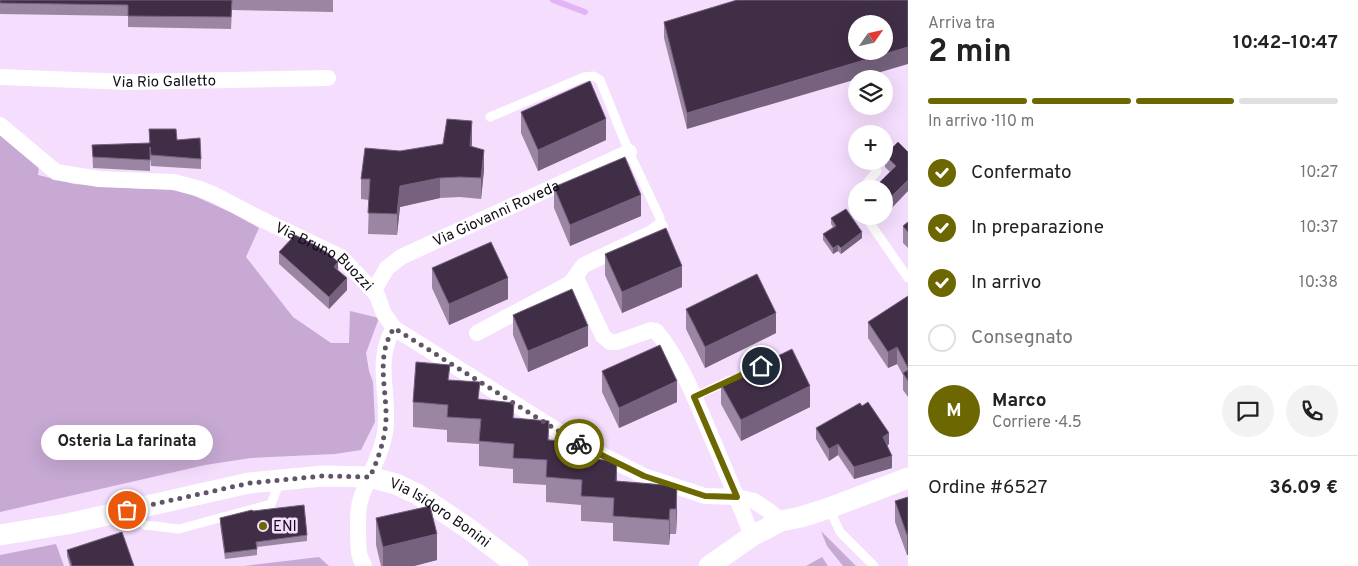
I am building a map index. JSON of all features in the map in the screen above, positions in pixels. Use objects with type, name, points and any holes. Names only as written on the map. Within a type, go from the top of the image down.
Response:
[{"type":"street","name":"Via Rio Galletto","points":[[0,77],[128,82],[328,78]]},
{"type":"street","name":"Via Bruno Buozzi","points":[[0,125],[56,172],[99,179],[174,182],[215,194],[259,218],[341,257],[374,290],[384,314],[394,328],[574,441],[644,476],[705,496],[737,497],[754,501],[769,510],[781,521]]},
{"type":"street","name":"Via Giovanni Roveda","points":[[374,290],[387,268],[401,257],[629,152]]},
{"type":"street","points":[[477,333],[569,284],[576,278],[579,270],[584,265],[652,233],[660,227]]},
{"type":"street","points":[[576,278],[603,336],[610,342],[617,342],[651,330],[656,331],[665,341],[694,397],[752,536]]},
{"type":"street","points":[[364,566],[359,554],[359,503],[385,434],[386,399],[383,357],[394,328]]},
{"type":"street","name":"Via Isidoro Bonini","points":[[0,535],[67,524],[250,483],[323,476],[370,477],[396,484],[417,494],[469,529],[518,566]]},
{"type":"street","points":[[709,566],[752,536],[781,521],[829,508],[908,478]]},
{"type":"lane","points":[[490,117],[584,77],[593,76],[600,80],[629,152],[660,218],[660,227]]},
{"type":"lane","points":[[870,180],[877,171]]},
{"type":"lane","points":[[871,225],[908,278]]},
{"type":"lane","points":[[694,397],[736,377]]},
{"type":"lane","points":[[127,510],[146,525],[179,529],[270,504],[280,480]]},
{"type":"lane","points":[[829,508],[840,532],[874,566]]},
{"type":"shaded area","points":[[0,132],[39,166],[38,175],[74,184],[145,189],[179,189],[232,213],[259,228],[246,257],[293,317],[331,343],[349,343],[350,311],[379,318],[366,353],[373,382],[375,422],[361,450],[335,454],[251,458],[205,465],[0,512]]},
{"type":"shaded area","points":[[821,531],[856,566],[843,566],[827,546]]},
{"type":"shaded area","points":[[56,544],[64,566],[0,566],[0,555]]},
{"type":"shaded area","points":[[319,557],[329,566],[244,566]]},
{"type":"shaded area","points":[[822,557],[828,566],[806,566]]},
{"type":"building","points":[[0,0],[232,0],[231,17],[128,16],[128,5],[0,3]]},
{"type":"building","points":[[737,0],[908,0],[908,47],[893,51],[893,15],[848,15],[848,60],[864,60],[687,113],[664,22]]},
{"type":"building","points":[[590,81],[606,119],[538,150],[521,112]]},
{"type":"building","points":[[447,119],[472,121],[470,146],[484,150],[481,178],[440,178],[400,186],[397,214],[368,213],[370,179],[361,179],[365,148],[400,151],[443,144]]},
{"type":"building","points":[[149,129],[176,129],[177,140],[200,138],[201,159],[151,155],[150,147],[150,160],[93,157],[92,145],[150,143]]},
{"type":"building","points":[[898,142],[908,152],[908,180],[893,195],[893,180],[882,180],[896,166],[893,163],[893,147]]},
{"type":"building","points":[[625,157],[641,195],[570,225],[554,187]]},
{"type":"building","points":[[846,209],[848,212],[848,225],[857,225],[862,232],[841,248],[838,245],[833,248],[823,234],[836,226],[831,218]]},
{"type":"building","points":[[908,222],[908,232],[903,226]]},
{"type":"building","points":[[666,228],[682,266],[622,292],[605,254]]},
{"type":"building","points":[[295,235],[329,254],[338,262],[334,267],[347,278],[329,297],[279,252]]},
{"type":"building","points":[[491,242],[508,278],[449,304],[432,268]]},
{"type":"building","points":[[757,274],[776,313],[705,347],[686,309]]},
{"type":"building","points":[[572,289],[588,326],[528,351],[513,315]]},
{"type":"building","points":[[908,296],[908,368],[897,347],[888,352],[868,322]]},
{"type":"building","points":[[660,345],[677,381],[619,408],[602,371]]},
{"type":"building","points":[[792,349],[810,386],[741,420],[721,384]]},
{"type":"building","points":[[416,362],[450,365],[448,380],[480,382],[478,399],[514,403],[513,418],[549,421],[548,440],[582,442],[580,458],[617,461],[616,481],[677,486],[676,509],[670,509],[669,520],[613,516],[614,498],[581,496],[582,480],[546,477],[547,460],[513,458],[514,444],[479,441],[481,419],[447,417],[448,405],[413,402]]},
{"type":"building","points":[[908,370],[908,381],[903,373]]},
{"type":"building","points":[[868,402],[889,433],[883,437],[892,456],[854,467],[838,444],[829,449],[816,428],[860,403],[862,406]]},
{"type":"building","points":[[908,497],[908,534],[907,535],[895,501]]},
{"type":"building","name":"ENI","points":[[304,505],[307,535],[256,542],[257,549],[225,553],[220,518],[252,510]]},
{"type":"building","points":[[430,506],[437,534],[383,547],[376,518]]},
{"type":"building","points":[[122,532],[134,566],[72,566],[67,550]]},
{"type":"waterway","points":[[553,0],[585,12]]},
{"type":"way so far","points":[[127,510],[250,483],[323,476],[370,477],[385,434],[386,399],[383,357],[394,328],[579,444]]},
{"type":"place","name":"Osteria La farinata","points":[[127,510]]},
{"type":"place","name":"ENI","points":[[263,526]]},
{"type":"route","points":[[579,444],[644,476],[705,496],[737,497],[694,397],[761,366]]}]
